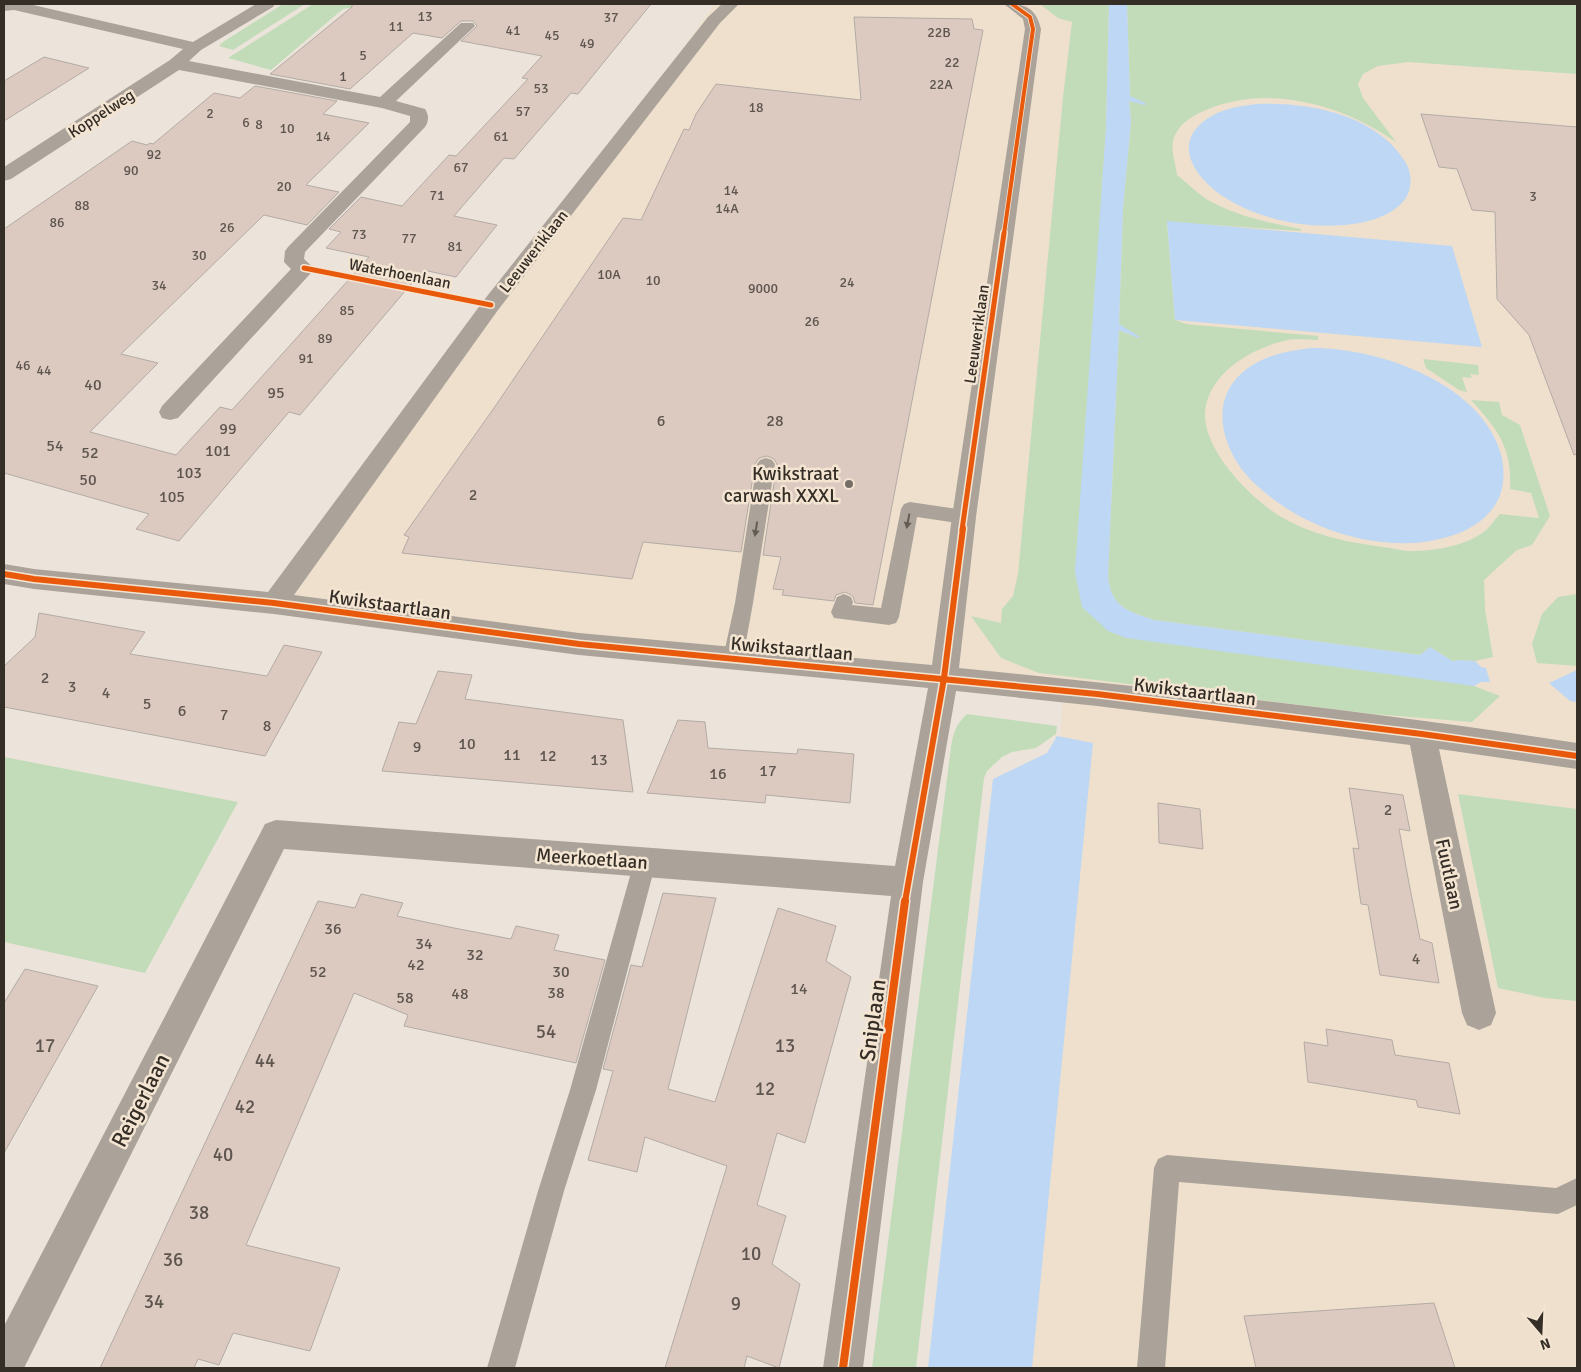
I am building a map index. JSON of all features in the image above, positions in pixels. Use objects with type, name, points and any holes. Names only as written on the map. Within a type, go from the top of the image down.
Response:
[{"type":"street","name":"Koppelweg","points":[[4,175],[176,64],[195,47],[267,4]]},
{"type":"street","name":"Leeuweriklaan","points":[[274,603],[491,305],[714,20],[731,4]]},
{"type":"street","name":"Leeuweriklaan","points":[[944,678],[964,517],[1033,29],[1030,17],[1012,4]]},
{"type":"street","points":[[4,6],[14,5],[195,47]]},
{"type":"street","points":[[384,103],[468,26]]},
{"type":"street","points":[[170,412],[304,268],[294,262],[295,251],[418,123],[419,113],[384,103],[176,64]]},
{"type":"street","name":"Kwikstaartlaan","points":[[7,579],[274,603],[580,644],[944,678],[1422,734],[1577,756]]},
{"type":"street","name":"Sniplaan","points":[[843,1368],[908,882],[944,678]]},
{"type":"street","name":"Fuutlaan","points":[[1422,734],[1479,1013]]},
{"type":"street","name":"Meerkoetlaan","points":[[276,834],[908,882]]},
{"type":"street","name":"Reigerlaan","points":[[4,1366],[276,834]]},
{"type":"lane","points":[[733,658],[744,604],[766,464]]},
{"type":"lane","points":[[844,602],[841,612],[889,617],[910,509],[964,517]]},
{"type":"lane","points":[[500,1368],[551,1191],[583,1090],[645,862]]},
{"type":"lane","points":[[1152,1368],[1168,1168],[1558,1201],[1577,1191]]},
{"type":"shaded area","points":[[715,4],[1577,4],[1577,1368],[1021,1368],[1063,696],[284,605]]},
{"type":"green space","points":[[283,4],[305,4],[233,50],[219,46],[223,42]]},
{"type":"green space","points":[[313,4],[359,4],[356,7],[343,9],[271,70],[228,58]]},
{"type":"green space","points":[[1040,4],[1109,4],[1106,127],[1095,303],[1082,607],[1474,686],[1500,696],[1472,722],[1373,714],[1039,673],[1001,658],[971,616],[1001,623],[1002,609],[1013,596],[1018,574],[1063,97],[1072,22],[1058,18]]},
{"type":"green space","points":[[1127,4],[1577,4],[1577,74],[1408,62],[1378,66],[1363,74],[1358,84],[1363,98],[1396,142],[1352,117],[1328,108],[1278,98],[1228,103],[1204,111],[1185,122],[1178,130],[1173,141],[1173,154],[1177,175],[1208,200],[1242,215],[1301,229],[1301,231],[1167,222],[1175,320],[1186,324],[1318,336],[1318,340],[1296,339],[1284,341],[1258,350],[1245,357],[1222,375],[1213,387],[1208,400],[1205,414],[1210,439],[1234,476],[1263,504],[1290,522],[1320,534],[1351,542],[1412,551],[1452,546],[1478,536],[1500,514],[1539,518],[1531,493],[1510,489],[1509,462],[1506,450],[1496,430],[1471,400],[1499,402],[1502,415],[1520,425],[1550,516],[1532,545],[1517,550],[1484,580],[1485,609],[1493,657],[1475,661],[1456,660],[1454,662],[1430,647],[1420,655],[1154,620],[1128,610],[1113,595],[1108,576],[1119,330],[1138,338],[1119,324],[1123,208],[1131,122],[1129,100],[1145,105],[1130,97]]},
{"type":"green space","points":[[1423,359],[1478,365],[1479,375],[1470,374],[1472,378],[1462,377],[1467,392],[1459,390],[1426,368]]},
{"type":"green space","points":[[1577,594],[1577,666],[1537,663],[1532,644],[1542,614],[1558,597]]},
{"type":"green space","points":[[967,714],[1057,726],[1056,734],[1036,748],[1012,752],[1002,757],[987,771],[984,778],[916,1368],[872,1368],[951,747],[956,729],[960,721]]},
{"type":"green space","points":[[4,757],[238,802],[145,973],[4,942]]},
{"type":"green space","points":[[1458,794],[1577,809],[1577,1001],[1545,998],[1498,988]]},
{"type":"water","points":[[1109,4],[1127,4],[1130,96],[1147,104],[1129,101],[1131,122],[1123,208],[1119,324],[1140,337],[1138,338],[1119,330],[1108,576],[1113,595],[1128,610],[1154,620],[1420,655],[1430,647],[1454,662],[1456,660],[1475,661],[1481,667],[1486,668],[1490,682],[1481,682],[1474,686],[1126,638],[1108,631],[1082,607],[1075,572],[1106,127]]},
{"type":"water","points":[[1258,104],[1298,105],[1318,109],[1339,114],[1376,132],[1391,144],[1406,164],[1411,182],[1407,196],[1398,207],[1372,220],[1324,226],[1287,222],[1270,217],[1236,204],[1221,195],[1196,170],[1189,150],[1190,140],[1195,130],[1210,117],[1237,107]]},
{"type":"water","points":[[1167,221],[1452,246],[1482,347],[1175,320]]},
{"type":"water","points":[[1311,348],[1338,349],[1367,354],[1396,363],[1425,375],[1452,390],[1474,409],[1492,432],[1503,464],[1501,491],[1497,503],[1487,516],[1462,532],[1444,538],[1424,542],[1378,542],[1333,531],[1311,522],[1271,498],[1254,483],[1233,455],[1226,440],[1223,408],[1227,392],[1237,378],[1258,362],[1295,350]]},
{"type":"water","points":[[1577,670],[1577,702],[1570,701],[1549,683]]},
{"type":"water","points":[[1057,736],[1093,743],[1032,1368],[928,1368],[993,779],[1047,753]]},
{"type":"building","points":[[352,4],[651,4],[578,94],[571,93],[514,159],[504,158],[454,216],[497,225],[456,277],[423,270],[300,415],[289,412],[179,541],[136,529],[149,514],[4,473],[4,229],[132,141],[147,145],[153,144],[214,93],[240,98],[255,86],[337,101],[323,114],[369,123],[306,185],[339,192],[307,225],[264,215],[121,354],[158,363],[90,432],[176,455],[220,407],[232,410],[369,257],[326,248],[341,232],[329,229],[361,197],[402,206],[449,155],[456,156],[528,79],[522,78],[542,56],[461,41],[477,26],[473,21],[461,21],[442,38],[413,33],[350,89],[270,74],[352,7]]},
{"type":"building","points":[[854,17],[972,19],[974,29],[983,30],[873,605],[855,603],[853,596],[845,592],[836,595],[834,601],[782,595],[784,590],[773,589],[781,557],[763,555],[777,464],[774,459],[767,456],[759,458],[755,464],[741,552],[643,542],[632,579],[402,553],[409,537],[404,535],[494,408],[623,218],[641,220],[684,129],[689,130],[696,114],[716,84],[861,100]]},
{"type":"building","points":[[44,57],[89,68],[4,121],[4,81]]},
{"type":"building","points":[[1421,114],[1577,127],[1577,454],[1574,455],[1529,335],[1497,299],[1495,212],[1472,210],[1457,169],[1439,167]]},
{"type":"building","points":[[39,613],[145,632],[130,654],[267,676],[284,645],[322,652],[265,756],[4,707],[4,666],[35,637]]},
{"type":"building","points":[[438,671],[472,675],[465,699],[623,720],[633,792],[382,771],[399,722],[416,724]]},
{"type":"building","points":[[678,720],[705,722],[708,748],[797,754],[798,749],[854,754],[850,803],[766,795],[765,803],[647,793]]},
{"type":"building","points":[[1349,788],[1403,795],[1410,831],[1399,829],[1409,883],[1420,939],[1432,943],[1439,983],[1380,975],[1368,905],[1361,904],[1353,848],[1359,849]]},
{"type":"building","points":[[1158,803],[1200,809],[1203,849],[1159,843]]},
{"type":"building","points":[[663,893],[716,898],[668,1089],[715,1102],[778,908],[836,926],[826,961],[851,977],[805,1143],[777,1133],[757,1205],[786,1216],[772,1264],[800,1284],[779,1368],[747,1356],[744,1368],[665,1368],[727,1166],[645,1137],[637,1172],[588,1160],[613,1071],[603,1069],[631,965],[642,967]]},
{"type":"building","points":[[361,894],[403,903],[397,916],[454,928],[511,939],[516,926],[559,935],[554,950],[605,960],[576,1063],[404,1026],[408,1015],[354,993],[246,1245],[340,1268],[310,1351],[233,1333],[219,1365],[198,1359],[194,1368],[100,1368],[318,901],[355,908]]},
{"type":"building","points":[[25,969],[98,986],[4,1153],[4,1003]]},
{"type":"building","points":[[1326,1029],[1392,1040],[1395,1055],[1449,1063],[1460,1114],[1418,1107],[1416,1100],[1308,1082],[1304,1042],[1328,1046]]},
{"type":"building","points":[[1434,1303],[1455,1368],[1256,1368],[1244,1316]]},
{"type":"cycle path","points":[[843,1368],[908,882],[944,678],[964,517],[1033,29],[1030,17],[1012,4]]},
{"type":"cycle path","name":"Waterhoenlaan","points":[[304,268],[491,305]]},
{"type":"cycle path","points":[[4,574],[34,579],[274,603],[579,644],[1097,694],[1422,734],[1577,756]]},
{"type":"place","name":"Kwikstraat carwash XXXL","points":[[849,484]]}]
